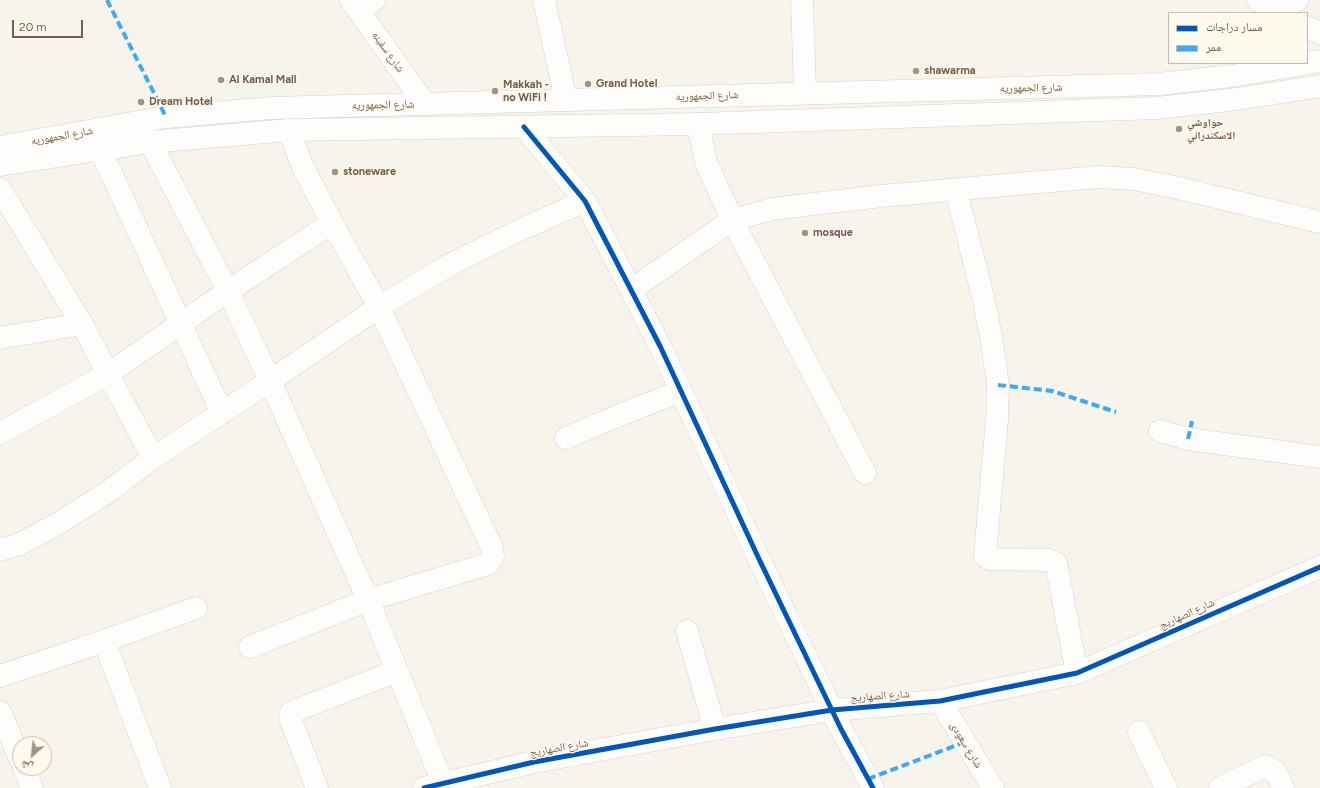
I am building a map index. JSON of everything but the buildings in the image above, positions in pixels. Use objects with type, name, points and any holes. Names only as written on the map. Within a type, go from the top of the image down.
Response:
[{"type":"street","points":[[544,0],[566,100]]},
{"type":"street","points":[[802,0],[805,93]]},
{"type":"street","points":[[1258,0],[1286,8]]},
{"type":"street","name":"شارع سفينه","points":[[362,4],[425,104]]},
{"type":"street","points":[[1308,27],[1320,33]]},
{"type":"street","name":"شارع الجمهوريه","points":[[1308,63],[1320,61]]},
{"type":"street","name":"شارع الجمهوريه","points":[[0,147],[166,117],[271,108],[1158,84],[1232,76],[1302,64]]},
{"type":"street","name":"شارع الجمهوريه","points":[[0,165],[150,142],[289,130],[698,124],[1157,108],[1237,99],[1320,86]]},
{"type":"street","points":[[698,124],[706,162],[732,220],[865,473]]},
{"type":"street","points":[[524,127],[585,201],[681,391],[759,559],[832,710],[873,788]]},
{"type":"street","points":[[250,647],[368,600],[488,564],[493,557],[492,548],[379,307],[332,223],[302,165],[289,130]]},
{"type":"street","points":[[150,142],[228,291],[368,600],[397,671],[434,785]]},
{"type":"street","points":[[100,149],[222,413]]},
{"type":"street","points":[[631,290],[732,220],[772,209],[882,196],[1098,177],[1133,179],[1174,187],[1320,222]]},
{"type":"street","points":[[0,189],[82,324],[152,458]]},
{"type":"street","points":[[956,190],[984,301],[998,385],[997,420],[984,548],[985,556],[990,559],[1050,560],[1056,563],[1077,673]]},
{"type":"street","points":[[0,550],[20,544],[60,524],[108,492],[152,458],[222,413],[379,307],[451,264],[522,229],[585,201]]},
{"type":"street","points":[[0,433],[108,374],[228,291],[332,223]]},
{"type":"street","points":[[0,338],[82,324]]},
{"type":"street","points":[[566,438],[681,391]]},
{"type":"street","points":[[1160,431],[1188,439],[1320,457]]},
{"type":"street","name":"شارع الصهاريج","points":[[434,785],[534,762],[715,729],[832,710],[940,701],[1077,673],[1320,567]]},
{"type":"street","points":[[0,676],[104,642],[196,608]]},
{"type":"street","points":[[687,631],[715,729]]},
{"type":"street","points":[[104,642],[160,788]]},
{"type":"street","points":[[317,788],[290,718],[291,713],[397,671]]},
{"type":"street","name":"شارع سعودى","points":[[940,701],[993,788]]},
{"type":"street","points":[[0,712],[12,740]]},
{"type":"street","points":[[1139,732],[1166,788]]},
{"type":"street","points":[[1220,788],[1265,766],[1274,770],[1280,778],[1284,788]]},
{"type":"street","points":[[27,776],[32,788]]},
{"type":"marked path","points":[[107,0],[166,117]]},
{"type":"marked path","points":[[998,385],[1052,391],[1116,412]]},
{"type":"marked path","points":[[1188,439],[1192,421]]},
{"type":"marked path","points":[[868,779],[965,742]]},
{"type":"cycle path","points":[[524,127],[585,201],[660,346],[759,559],[841,729],[873,788]]},
{"type":"cycle path","points":[[424,788],[534,762],[715,729],[832,710],[940,701],[1077,673],[1320,567]]},
{"type":"place","name":"shawarma","points":[[916,71]]},
{"type":"place","name":"Al Kamal Mall","points":[[221,80]]},
{"type":"place","name":"Grand Hotel","points":[[588,84]]},
{"type":"place","name":"Makkah - no WiFi !","points":[[495,91]]},
{"type":"place","name":"Dream Hotel","points":[[141,102]]},
{"type":"place","name":"حواوشي الاسكندراني","points":[[1179,129]]},
{"type":"place","name":"stoneware","points":[[335,172]]},
{"type":"place","name":"mosque","points":[[805,233]]}]
